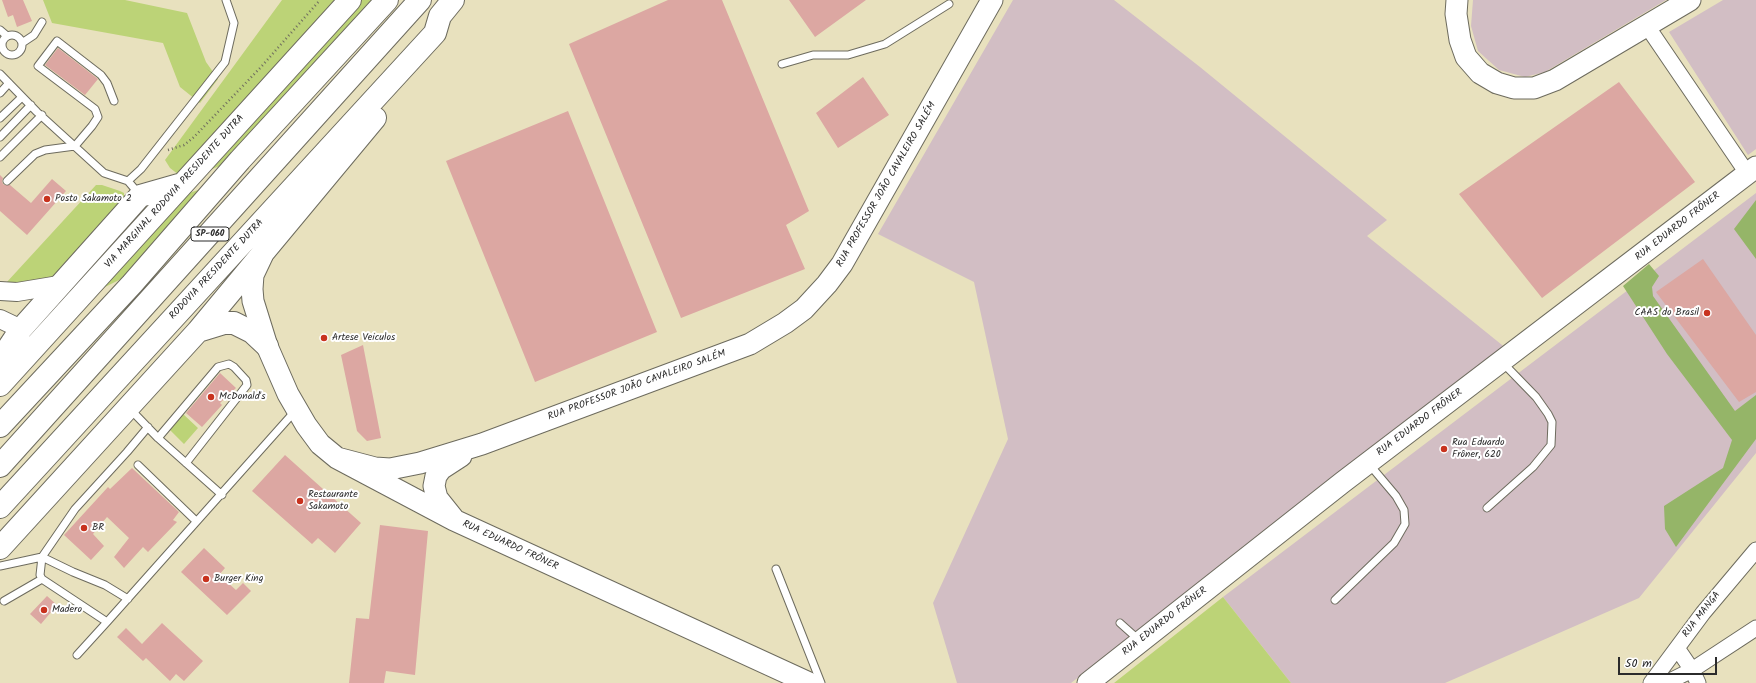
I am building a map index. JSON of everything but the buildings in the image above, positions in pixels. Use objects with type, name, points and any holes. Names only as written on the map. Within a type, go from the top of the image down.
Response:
[{"type":"highway","name":"VIA MARGINAL RODOVIA PRESIDENTE DUTRA","points":[[1,383],[350,0]]},
{"type":"highway","name":"SP-060","points":[[0,426],[132,284],[240,160],[388,0]]},
{"type":"highway","name":"SP-060","points":[[0,466],[420,0]]},
{"type":"highway","points":[[435,33],[440,16],[454,0]]},
{"type":"highway","name":"RODOVIA PRESIDENTE DUTRA","points":[[0,507],[435,33]]},
{"type":"highway","points":[[0,548],[100,436],[128,408],[198,331],[262,256],[376,117],[387,85]]},
{"type":"highway","points":[[1,383],[7,350],[21,329],[59,285],[134,188],[182,184]]},
{"type":"highway","points":[[198,331],[212,325],[234,323],[252,332],[267,346]]},
{"type":"main road","points":[[435,33],[465,0]]},
{"type":"main road","name":"RUA PROFESSOR JOÃO CAVALEIRO SALÉM","points":[[337,458],[375,468],[390,469],[420,463],[482,444],[750,344],[768,334],[804,309],[827,284],[842,264],[992,0]]},
{"type":"main road","points":[[1457,0],[1456,14],[1460,40],[1466,57],[1480,73],[1497,84],[1514,88],[1534,88],[1555,80],[1690,0]]},
{"type":"main road","name":"RUA EDUARDO FRÔNER","points":[[1088,683],[1368,462],[1502,362],[1752,170]]},
{"type":"main road","name":"RUA EDUARDO FRÔNER","points":[[262,256],[253,276],[252,289],[253,301],[267,346],[288,394],[297,409],[320,444],[337,458],[454,520],[809,683]]},
{"type":"main road","name":"RUA PROFESSOR JOÃO CAVALEIRO SALÉM","points":[[454,520],[437,498],[434,486],[436,476],[441,469],[482,444]]},
{"type":"street","points":[[1647,26],[1752,170]]},
{"type":"street","points":[[0,291],[17,292],[59,285]]},
{"type":"street","points":[[0,319],[21,329]]},
{"type":"street","name":"RUA MANGA","points":[[1651,683],[1703,613],[1756,550]]},
{"type":"street","points":[[1666,683],[1695,677],[1756,628]]},
{"type":"street","points":[[1677,648],[1695,677]]},
{"type":"lane","points":[[0,74],[22,97],[104,173],[134,188],[140,169],[225,62],[234,23],[226,0]]},
{"type":"lane","points":[[782,64],[814,55],[848,55],[885,44],[949,4]]},
{"type":"lane","points":[[7,36],[2,41],[1,47],[8,54],[14,55],[20,52],[22,43],[34,35],[42,22]]},
{"type":"lane","points":[[0,30],[7,36],[16,36],[22,43]]},
{"type":"lane","points":[[7,181],[35,154],[45,150],[74,146],[98,117],[95,109],[38,66],[57,41],[101,75],[114,101]]},
{"type":"lane","points":[[0,93],[10,83]]},
{"type":"lane","points":[[0,118],[22,97]]},
{"type":"lane","points":[[0,137],[31,105]]},
{"type":"lane","points":[[0,157],[42,115]]},
{"type":"lane","points":[[1487,508],[1533,467],[1551,444],[1552,422],[1548,414],[1536,397],[1502,362]]},
{"type":"lane","points":[[158,438],[218,367],[229,364],[234,368],[246,380],[247,385],[186,463]]},
{"type":"lane","points":[[128,408],[148,426],[158,438],[222,495]]},
{"type":"lane","points":[[77,655],[196,521],[222,495],[297,409]]},
{"type":"lane","points":[[107,622],[42,579],[40,575],[42,557],[75,509],[127,452],[148,426]]},
{"type":"lane","points":[[1336,600],[1394,543],[1405,524],[1404,510],[1396,496],[1368,462]]},
{"type":"lane","points":[[138,465],[196,521]]},
{"type":"lane","points":[[0,566],[42,557],[73,572],[105,584],[128,599]]},
{"type":"lane","points":[[776,569],[821,683]]},
{"type":"lane","points":[[4,601],[42,579]]},
{"type":"lane","points":[[1120,623],[1141,642]]},
{"type":"path","points":[[155,151],[170,150],[184,145],[194,137],[261,67],[320,0]]},
{"type":"shaded area","points":[[1013,0],[1114,0],[1200,67],[1387,220],[1367,236],[1507,349],[1071,683],[957,683],[933,603],[1008,439],[974,282],[878,234]]},
{"type":"shaded area","points":[[1473,0],[1666,0],[1545,72],[1525,77],[1499,70],[1478,51],[1471,26]]},
{"type":"shaded area","points":[[1723,0],[1756,0],[1756,149],[1748,155],[1669,32]]},
{"type":"shaded area","points":[[1756,193],[1756,453],[1639,598],[1445,683],[1291,683],[1223,597]]},
{"type":"green space","points":[[43,0],[125,0],[187,13],[206,62],[218,79],[200,103],[180,87],[163,43],[52,23]]},
{"type":"green space","points":[[282,0],[375,0],[226,163],[199,175],[179,175],[170,168],[165,160]]},
{"type":"green space","points":[[96,185],[102,185],[124,193],[124,199],[68,268],[41,284],[6,283]]},
{"type":"green space","points":[[201,189],[123,278],[77,301],[22,363],[24,338],[139,210]]},
{"type":"green space","points":[[1756,200],[1756,259],[1734,229]]},
{"type":"green space","points":[[1649,264],[1659,276],[1652,287],[1653,296],[1735,411],[1756,395],[1756,439],[1676,547],[1665,529],[1664,506],[1723,468],[1732,440],[1667,354],[1623,286]]},
{"type":"green space","points":[[183,414],[198,428],[184,444],[169,429]]},
{"type":"green space","points":[[1223,597],[1291,683],[1114,683]]},
{"type":"place","name":"Posto Sakamoto 2","points":[[47,199]]},
{"type":"place","name":"CAAS do Brasil","points":[[1707,313]]},
{"type":"place","name":"Artese Veiculos","points":[[324,338]]},
{"type":"place","name":"McDonald's","points":[[211,397]]},
{"type":"place","name":"Rua Eduardo Frôner, 620","points":[[1444,449]]},
{"type":"place","name":"Restaurante Sakamoto","points":[[300,501]]},
{"type":"place","name":"BR","points":[[84,528]]},
{"type":"place","name":"Burger King","points":[[206,579]]},
{"type":"place","name":"Madero","points":[[44,610]]}]
